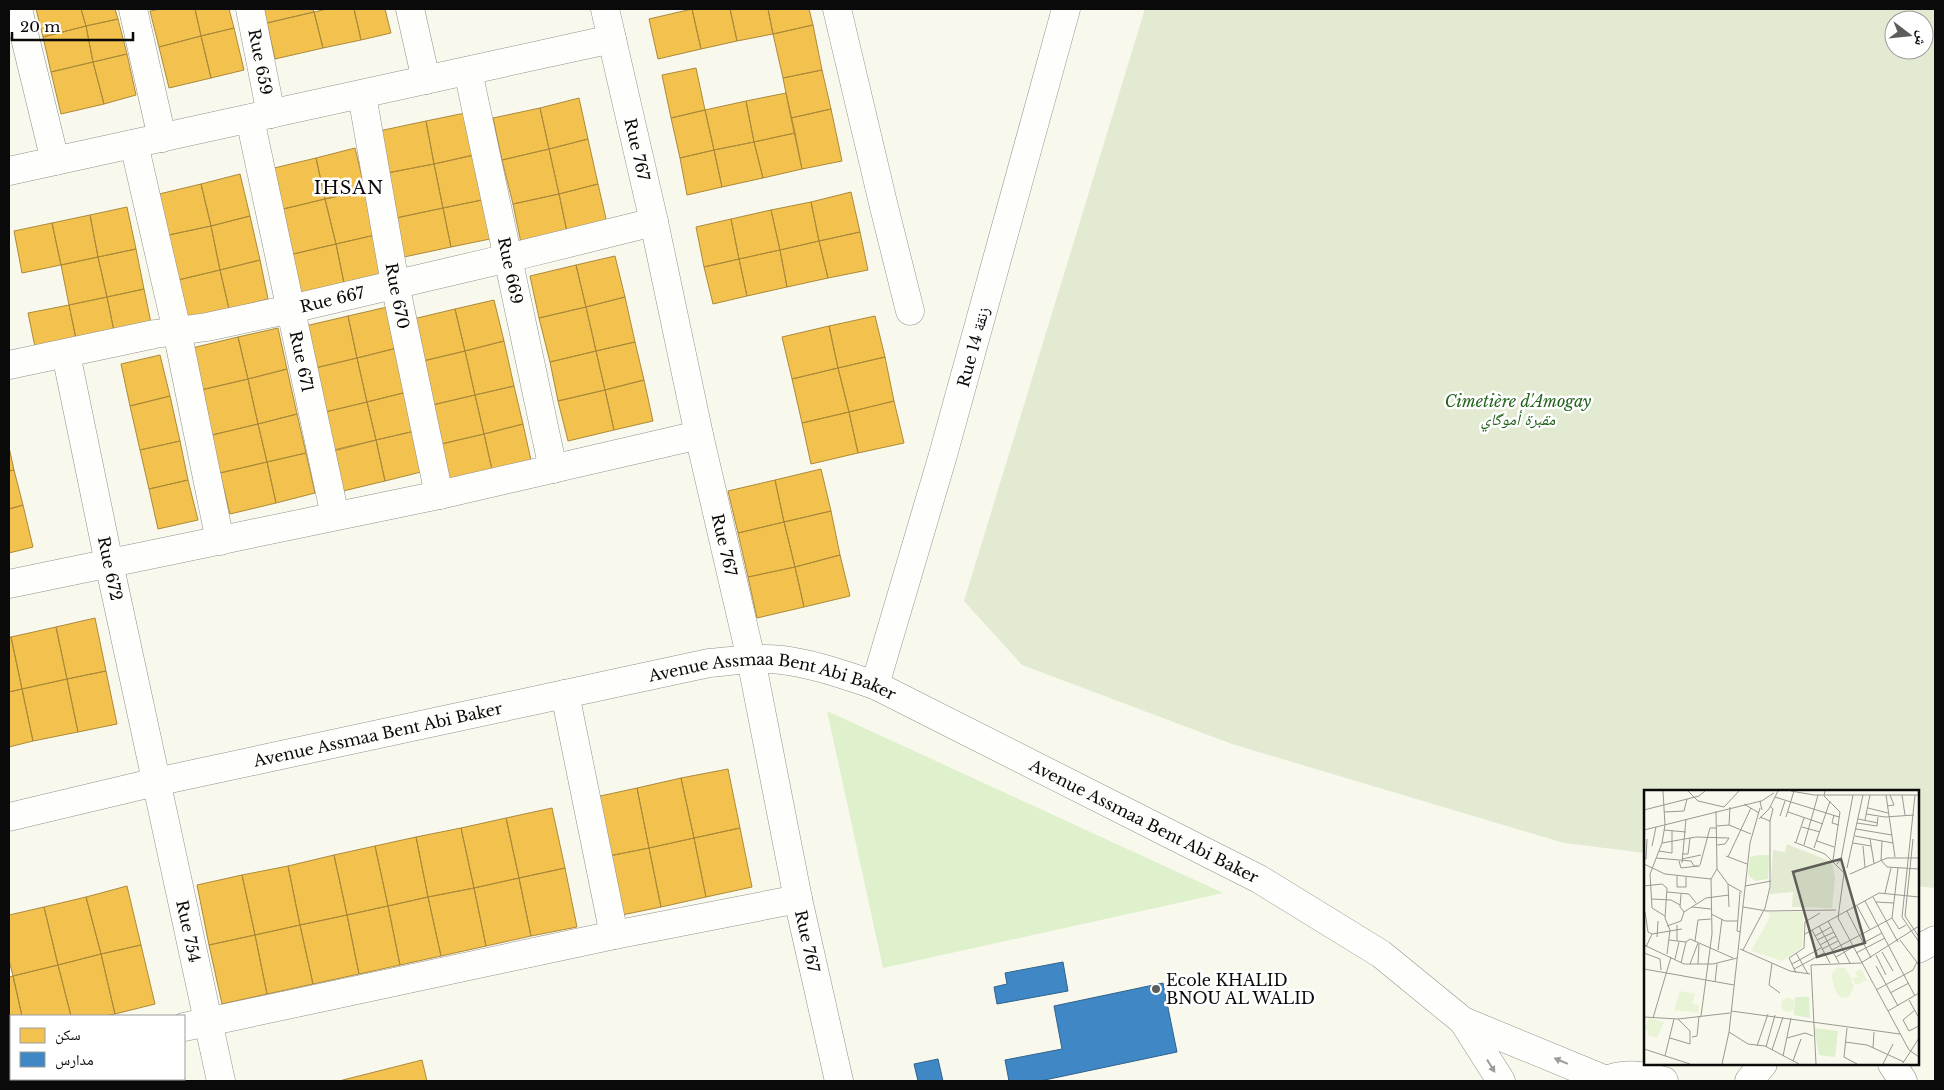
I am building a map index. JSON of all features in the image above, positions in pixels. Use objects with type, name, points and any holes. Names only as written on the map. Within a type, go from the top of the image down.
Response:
[{"type":"street","points":[[18,9],[55,161]]},
{"type":"street","points":[[133,9],[162,138]]},
{"type":"street","name":"Rue 659","points":[[250,9],[261,116]]},
{"type":"street","points":[[410,9],[426,80]]},
{"type":"street","name":"Rue 767","points":[[605,9],[654,222],[699,435],[751,659],[798,899],[839,1081]]},
{"type":"street","points":[[838,9],[910,311]]},
{"type":"street","name":"Rue 14 زنقة","points":[[875,685],[943,455],[1066,9]]},
{"type":"street","points":[[9,171],[612,39]]},
{"type":"street","name":"Rue 669","points":[[468,71],[553,469]]},
{"type":"street","name":"Rue 670","points":[[362,94],[395,284],[439,495]]},
{"type":"street","name":"Rue 671","points":[[261,116],[291,309],[335,516]]},
{"type":"street","points":[[134,144],[176,330],[220,541]]},
{"type":"street","name":"Rue 667","points":[[9,365],[176,330],[207,327],[291,309],[654,222]]},
{"type":"street","name":"Rue 672","points":[[66,354],[156,782]]},
{"type":"street","points":[[9,584],[439,495],[699,435]]},
{"type":"street","name":"Avenue Assmaa Bent Abi Baker","points":[[9,817],[156,782],[709,663],[751,659],[781,660],[828,670],[875,685],[1258,879],[1381,954],[1463,1021],[1612,1079],[1647,1076],[1664,1081]]},
{"type":"street","points":[[565,694],[614,935]]},
{"type":"street","name":"Rue 754","points":[[156,782],[196,1025],[221,1081]]},
{"type":"street","points":[[196,1025],[614,935],[798,899]]},
{"type":"street","points":[[1919,948],[1935,940]]},
{"type":"street","name":"Avenue Assmaa Bent Abi Baker","points":[[1463,1021],[1501,1081]]},
{"type":"street","points":[[1612,1079],[1651,1065]]},
{"type":"street","points":[[1749,1081],[1762,1065]]},
{"type":"street","points":[[1893,1065],[1903,1081]]},
{"type":"green space","name":"Cimetière d'Amogay مقبرة أموگاي","points":[[1145,9],[1935,9],[1935,885],[1933,888],[1919,886],[1919,790],[1644,790],[1644,853],[1564,843],[1232,744],[1022,665],[964,601]]},
{"type":"green space","points":[[827,711],[1223,893],[883,968]]},
{"type":"building: سكن","points":[[36,9],[81,9],[86,26],[43,37]]},
{"type":"building: سكن","points":[[81,9],[115,9],[118,19],[86,26]]},
{"type":"building: سكن","points":[[160,9],[195,9],[201,36],[159,47],[150,11]]},
{"type":"building: سكن","points":[[195,9],[229,9],[234,28],[201,36]]},
{"type":"building: سكن","points":[[264,9],[313,9],[314,12],[267,23]]},
{"type":"building: سكن","points":[[327,9],[354,9],[361,40],[323,48],[314,12]]},
{"type":"building: سكن","points":[[354,9],[385,9],[391,33],[361,40]]},
{"type":"building: سكن","points":[[692,9],[701,49],[658,59],[649,19]]},
{"type":"building: سكن","points":[[692,9],[730,9],[737,41],[701,49]]},
{"type":"building: سكن","points":[[730,9],[768,9],[773,34],[737,41]]},
{"type":"building: سكن","points":[[768,9],[809,9],[813,25],[773,34]]},
{"type":"building: سكن","points":[[314,12],[323,48],[275,59],[267,23]]},
{"type":"building: سكن","points":[[118,19],[127,54],[93,62],[86,26]]},
{"type":"building: سكن","points":[[813,25],[822,70],[783,78],[773,34]]},
{"type":"building: سكن","points":[[86,26],[93,62],[51,72],[43,37]]},
{"type":"building: سكن","points":[[234,28],[244,70],[211,78],[201,36]]},
{"type":"building: سكن","points":[[201,36],[211,78],[169,88],[159,47]]},
{"type":"building: سكن","points":[[127,54],[136,95],[104,104],[93,62]]},
{"type":"building: سكن","points":[[93,62],[104,104],[61,114],[51,72]]},
{"type":"building: سكن","points":[[696,68],[705,110],[671,118],[662,75]]},
{"type":"building: سكن","points":[[822,70],[831,109],[791,118],[783,78]]},
{"type":"building: سكن","points":[[786,93],[795,133],[754,142],[746,101]]},
{"type":"building: سكن","points":[[579,98],[588,139],[549,149],[540,108]]},
{"type":"building: سكن","points":[[746,101],[754,142],[714,150],[705,110]]},
{"type":"building: سكن","points":[[540,108],[549,149],[502,160],[493,118]]},
{"type":"building: سكن","points":[[831,109],[842,161],[802,169],[791,118]]},
{"type":"building: سكن","points":[[705,110],[714,150],[680,158],[671,118]]},
{"type":"building: سكن","points":[[465,113],[474,155],[434,164],[426,121]]},
{"type":"building: سكن","points":[[426,121],[434,164],[387,173],[379,131]]},
{"type":"building: سكن","points":[[795,133],[802,169],[763,178],[754,142]]},
{"type":"building: سكن","points":[[588,139],[598,184],[559,194],[549,149]]},
{"type":"building: سكن","points":[[754,142],[763,178],[722,187],[714,150]]},
{"type":"building: سكن","points":[[355,148],[365,190],[325,199],[316,158]]},
{"type":"building: سكن","points":[[549,149],[559,194],[513,204],[502,160]]},
{"type":"building: سكن","points":[[714,150],[722,187],[687,195],[680,158]]},
{"type":"building: سكن","points":[[474,155],[482,200],[443,208],[434,164]]},
{"type":"building: سكن","points":[[316,158],[325,199],[279,210],[270,169]]},
{"type":"building: سكن","points":[[434,164],[443,208],[396,218],[387,173]]},
{"type":"building: سكن","points":[[240,174],[250,216],[211,226],[201,184]]},
{"type":"building: سكن","points":[[201,184],[211,226],[164,236],[155,195]]},
{"type":"building: سكن","points":[[598,184],[607,223],[567,232],[559,194]]},
{"type":"building: سكن","points":[[365,190],[375,235],[336,244],[325,199]]},
{"type":"building: سكن","points":[[851,192],[860,232],[819,241],[811,202]]},
{"type":"building: سكن","points":[[559,194],[567,232],[521,243],[513,204]]},
{"type":"building: سكن","points":[[325,199],[336,244],[289,255],[279,210]]},
{"type":"building: سكن","points":[[482,200],[490,239],[451,247],[443,208]]},
{"type":"building: سكن","points":[[811,202],[819,241],[780,250],[771,210]]},
{"type":"building: سكن","points":[[127,207],[136,249],[98,257],[90,215]]},
{"type":"building: سكن","points":[[443,208],[451,247],[404,257],[396,218]]},
{"type":"building: سكن","points":[[771,210],[780,250],[739,259],[731,219]]},
{"type":"building: سكن","points":[[90,215],[98,257],[61,265],[52,223]]},
{"type":"building: سكن","points":[[250,216],[260,260],[220,270],[211,226]]},
{"type":"building: سكن","points":[[731,219],[739,259],[704,267],[696,227]]},
{"type":"building: سكن","points":[[52,223],[61,265],[22,273],[14,231]]},
{"type":"building: سكن","points":[[211,226],[220,270],[174,281],[164,236]]},
{"type":"building: سكن","points":[[860,232],[868,270],[828,278],[819,241]]},
{"type":"building: سكن","points":[[375,235],[383,273],[344,283],[336,244]]},
{"type":"building: سكن","points":[[819,241],[828,278],[787,287],[780,250]]},
{"type":"building: سكن","points":[[336,244],[344,283],[298,294],[289,255]]},
{"type":"building: سكن","points":[[136,249],[144,289],[107,297],[98,257]]},
{"type":"building: سكن","points":[[780,250],[787,287],[747,296],[739,259]]},
{"type":"building: سكن","points":[[615,256],[625,297],[586,307],[576,265]]},
{"type":"building: سكن","points":[[98,257],[107,297],[69,305],[61,265]]},
{"type":"building: سكن","points":[[739,259],[747,296],[713,304],[704,267]]},
{"type":"building: سكن","points":[[260,260],[268,299],[229,309],[220,270]]},
{"type":"building: سكن","points":[[576,265],[586,307],[539,318],[530,276]]},
{"type":"building: سكن","points":[[220,270],[229,309],[182,320],[174,281]]},
{"type":"building: سكن","points":[[144,289],[151,323],[114,331],[107,297]]},
{"type":"building: سكن","points":[[107,297],[114,331],[76,339],[69,305]]},
{"type":"building: سكن","points":[[625,297],[635,342],[596,351],[586,307]]},
{"type":"building: سكن","points":[[494,300],[504,341],[465,351],[455,309]]},
{"type":"building: سكن","points":[[69,305],[76,339],[35,347],[28,313]]},
{"type":"building: سكن","points":[[387,307],[397,348],[357,358],[348,316]]},
{"type":"building: سكن","points":[[586,307],[596,351],[550,362],[539,318]]},
{"type":"building: سكن","points":[[455,309],[465,351],[419,362],[409,320]]},
{"type":"building: سكن","points":[[348,316],[357,358],[311,369],[301,327]]},
{"type":"building: سكن","points":[[875,316],[885,357],[838,368],[829,326]]},
{"type":"building: سكن","points":[[829,326],[838,368],[792,379],[782,337]]},
{"type":"building: سكن","points":[[278,328],[287,369],[248,379],[238,337]]},
{"type":"building: سكن","points":[[238,337],[248,379],[201,390],[192,348]]},
{"type":"building: سكن","points":[[504,341],[514,386],[475,395],[465,351]]},
{"type":"building: سكن","points":[[635,342],[644,380],[605,390],[596,351]]},
{"type":"building: سكن","points":[[397,348],[407,392],[367,402],[357,358]]},
{"type":"building: سكن","points":[[465,351],[475,395],[428,406],[419,362]]},
{"type":"building: سكن","points":[[596,351],[605,390],[558,401],[550,362]]},
{"type":"building: سكن","points":[[160,355],[170,396],[130,406],[121,364]]},
{"type":"building: سكن","points":[[885,357],[894,401],[849,412],[838,368]]},
{"type":"building: سكن","points":[[357,358],[367,402],[321,413],[311,369]]},
{"type":"building: سكن","points":[[838,368],[849,412],[802,423],[792,379]]},
{"type":"building: سكن","points":[[287,369],[297,414],[258,424],[248,379]]},
{"type":"building: سكن","points":[[248,379],[258,424],[212,435],[201,390]]},
{"type":"building: سكن","points":[[644,380],[653,421],[614,430],[605,390]]},
{"type":"building: سكن","points":[[514,386],[523,424],[484,434],[475,395]]},
{"type":"building: سكن","points":[[605,390],[614,430],[568,441],[558,401]]},
{"type":"building: سكن","points":[[407,392],[415,431],[376,440],[367,402]]},
{"type":"building: سكن","points":[[475,395],[484,434],[437,445],[428,406]]},
{"type":"building: سكن","points":[[170,396],[180,441],[140,450],[130,406]]},
{"type":"building: سكن","points":[[894,401],[904,443],[858,453],[849,412]]},
{"type":"building: سكن","points":[[367,402],[376,440],[329,451],[321,413]]},
{"type":"building: سكن","points":[[849,412],[858,453],[811,464],[802,423]]},
{"type":"building: سكن","points":[[297,414],[306,453],[267,462],[258,424]]},
{"type":"building: سكن","points":[[258,424],[267,462],[220,473],[212,435]]},
{"type":"building: سكن","points":[[523,424],[532,465],[493,474],[484,434]]},
{"type":"building: سكن","points":[[415,431],[425,471],[385,481],[376,440]]},
{"type":"building: سكن","points":[[484,434],[493,474],[447,485],[437,445]]},
{"type":"building: سكن","points":[[376,440],[385,481],[339,492],[330,452]]},
{"type":"building: سكن","points":[[180,441],[188,480],[149,489],[140,450]]},
{"type":"building: سكن","points":[[9,447],[14,470],[9,471]]},
{"type":"building: سكن","points":[[306,453],[315,493],[276,503],[267,462]]},
{"type":"building: سكن","points":[[267,462],[276,503],[230,514],[220,473]]},
{"type":"building: سكن","points":[[821,469],[831,511],[784,522],[775,480]]},
{"type":"building: سكن","points":[[14,470],[23,505],[9,509],[9,471]]},
{"type":"building: سكن","points":[[188,480],[198,520],[158,529],[149,489]]},
{"type":"building: سكن","points":[[775,480],[784,522],[738,533],[728,491]]},
{"type":"building: سكن","points":[[23,505],[33,547],[9,553],[9,509]]},
{"type":"building: سكن","points":[[831,511],[840,555],[795,567],[784,522]]},
{"type":"building: سكن","points":[[784,522],[795,567],[748,577],[738,533]]},
{"type":"building: سكن","points":[[840,555],[850,596],[804,607],[795,567]]},
{"type":"building: سكن","points":[[795,567],[804,607],[757,618],[748,577]]},
{"type":"building: سكن","points":[[95,618],[106,671],[67,679],[56,627]]},
{"type":"building: سكن","points":[[56,627],[67,679],[22,689],[11,637]]},
{"type":"building: سكن","points":[[9,637],[11,637],[22,689],[9,692]]},
{"type":"building: سكن","points":[[106,671],[117,724],[78,732],[67,679]]},
{"type":"building: سكن","points":[[67,679],[78,732],[33,741],[22,689]]},
{"type":"building: سكن","points":[[22,689],[33,741],[9,747],[9,692]]},
{"type":"building: سكن","points":[[728,769],[740,828],[694,838],[681,778]]},
{"type":"building: سكن","points":[[681,778],[694,838],[649,848],[637,788]]},
{"type":"building: سكن","points":[[637,788],[649,848],[604,857],[591,798]]},
{"type":"building: سكن","points":[[552,808],[565,868],[519,878],[506,818]]},
{"type":"building: سكن","points":[[506,818],[519,878],[474,888],[461,828]]},
{"type":"building: سكن","points":[[461,828],[474,888],[428,897],[416,837]]},
{"type":"building: سكن","points":[[740,828],[752,887],[706,897],[694,838]]},
{"type":"building: سكن","points":[[416,837],[428,897],[388,906],[375,846]]},
{"type":"building: سكن","points":[[694,838],[706,897],[661,907],[649,848]]},
{"type":"building: سكن","points":[[375,846],[388,906],[347,915],[334,855]]},
{"type":"building: سكن","points":[[649,848],[661,907],[617,916],[604,857]]},
{"type":"building: سكن","points":[[334,855],[347,915],[300,925],[288,866]]},
{"type":"building: سكن","points":[[288,866],[300,925],[255,935],[242,875]]},
{"type":"building: سكن","points":[[565,868],[577,927],[531,936],[519,878]]},
{"type":"building: سكن","points":[[242,875],[255,935],[209,945],[197,885]]},
{"type":"building: سكن","points":[[519,878],[531,936],[486,946],[474,888]]},
{"type":"building: سكن","points":[[127,886],[141,945],[101,954],[86,897]]},
{"type":"building: سكن","points":[[474,888],[486,946],[441,956],[428,897]]},
{"type":"building: سكن","points":[[86,897],[101,954],[58,965],[44,907]]},
{"type":"building: سكن","points":[[428,897],[441,956],[400,965],[388,906]]},
{"type":"building: سكن","points":[[388,906],[400,965],[359,974],[347,915]]},
{"type":"building: سكن","points":[[44,907],[58,965],[13,976],[9,960],[9,915]]},
{"type":"building: سكن","points":[[347,915],[359,974],[313,984],[300,925]]},
{"type":"building: سكن","points":[[300,925],[313,984],[267,994],[255,935]]},
{"type":"building: سكن","points":[[255,935],[267,994],[222,1004],[209,945]]},
{"type":"building: سكن","points":[[141,945],[155,1004],[115,1014],[101,954]]},
{"type":"building: سكن","points":[[101,954],[115,1014],[71,1015],[58,965]]},
{"type":"building: سكن","points":[[58,965],[71,1015],[22,1015],[13,976]]},
{"type":"building: سكن","points":[[13,976],[22,1015],[10,1015],[9,1040],[9,977]]},
{"type":"building: سكن","points":[[422,1060],[427,1081],[339,1081]]},
{"type":"building: سكن","points":[[108,1080],[164,1080],[164,1081],[103,1081]]},
{"type":"building: مدارس","points":[[1063,962],[1068,991],[997,1004],[994,987],[1007,984],[1005,973]]},
{"type":"building: مدارس","points":[[1163,983],[1177,1052],[1040,1081],[1009,1081],[1005,1060],[1062,1049],[1054,1006]]},
{"type":"building: مدارس","points":[[938,1059],[943,1081],[918,1081],[914,1064]]},
{"type":"place","name":"Ecole KHALID BNOU AL WALID","points":[[1156,989]]},
{"type":"district","name":"IHSAN","points":[[349,188]]}]
